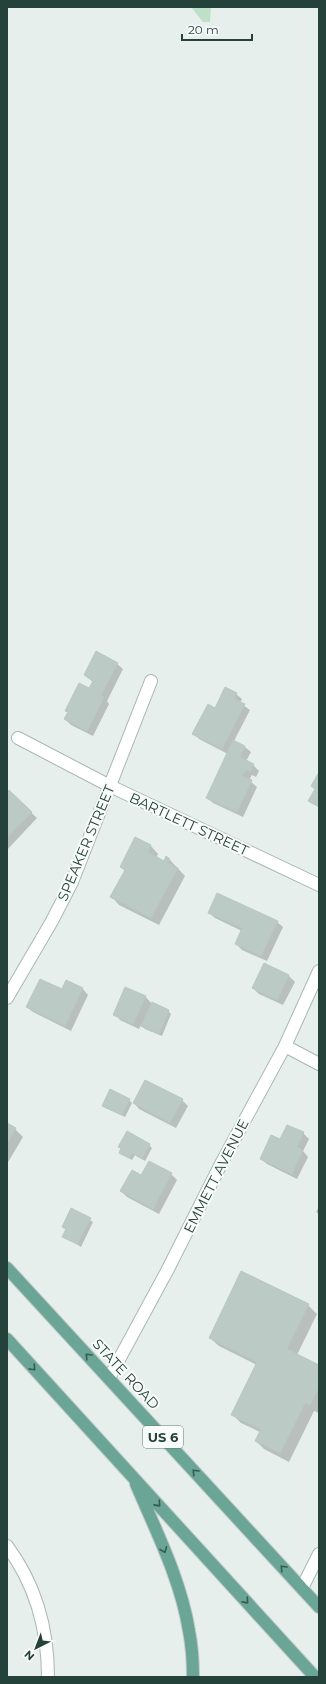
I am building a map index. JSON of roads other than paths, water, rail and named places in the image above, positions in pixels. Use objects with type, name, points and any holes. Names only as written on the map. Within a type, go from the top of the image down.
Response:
[{"type":"main road","name":"STATE ROAD","points":[[7,1268],[319,1607]]},
{"type":"main road","points":[[7,1339],[315,1677]]},
{"type":"main road","points":[[132,1476],[165,1551],[184,1606],[190,1631],[193,1677]]},
{"type":"street","name":"SPEAKER STREET","points":[[7,998],[52,921],[72,882],[151,681]]},
{"type":"street","name":"BARTLETT STREET","points":[[18,738],[110,786],[319,885]]},
{"type":"street","name":"EMMETT AVENUE","points":[[109,1378],[167,1271],[222,1162],[284,1046],[319,971]]},
{"type":"street","points":[[284,1046],[319,1064]]},
{"type":"street","points":[[7,1546],[26,1578],[36,1600],[43,1621],[47,1643],[48,1677]]},
{"type":"street","points":[[302,1588],[319,1554]]}]
